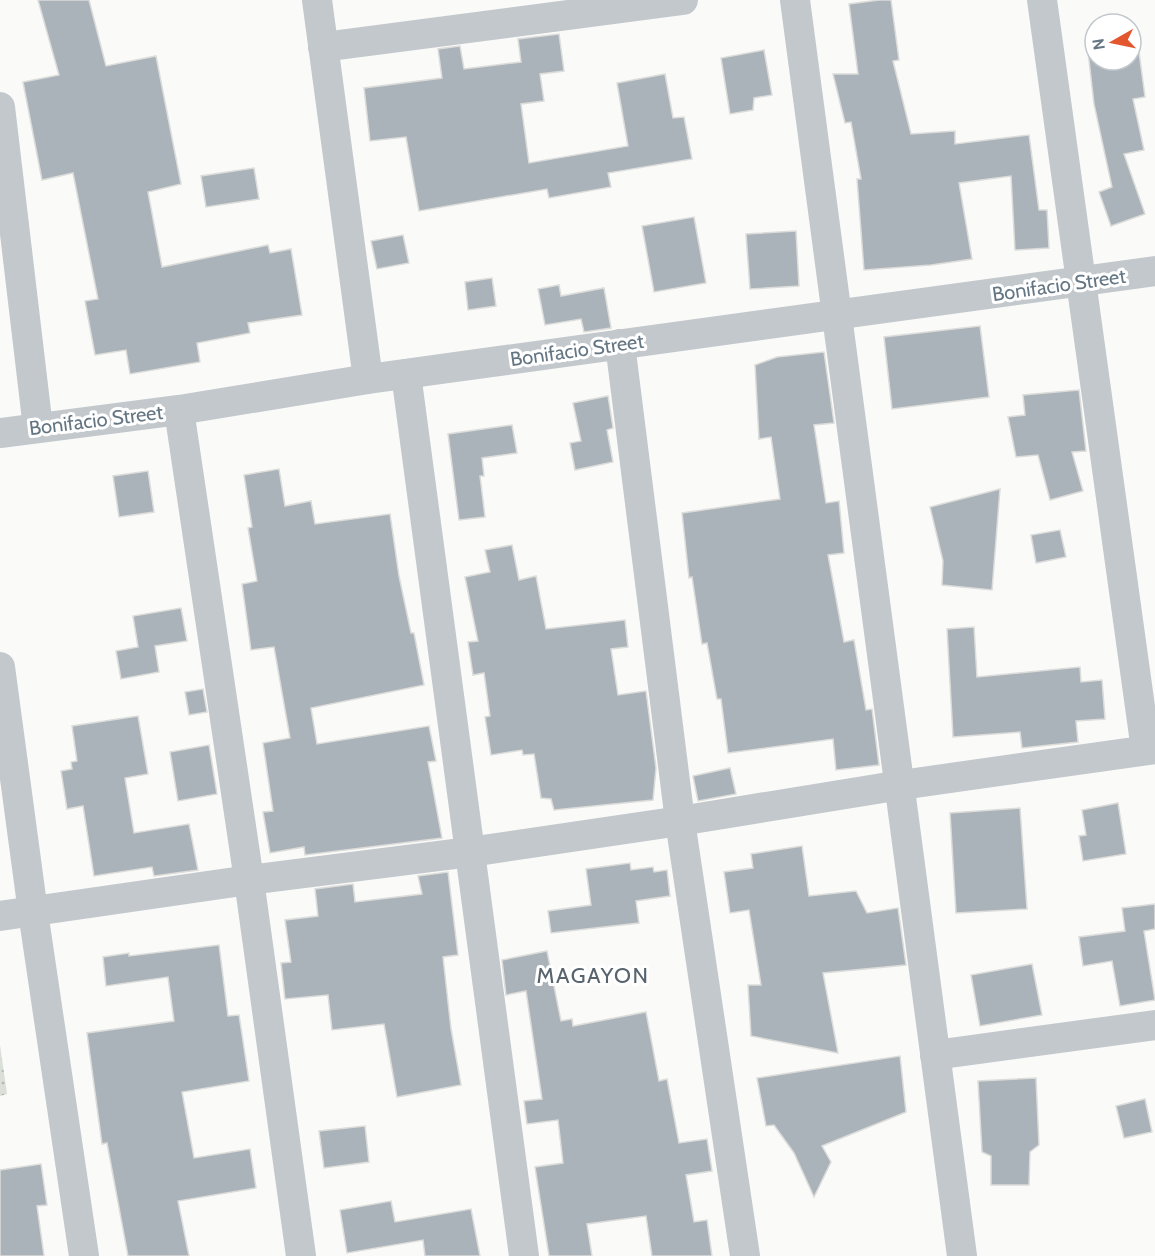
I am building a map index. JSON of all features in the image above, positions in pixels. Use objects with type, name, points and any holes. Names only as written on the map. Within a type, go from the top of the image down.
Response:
[{"type":"street","points":[[317,0],[368,379]]},
{"type":"street","points":[[323,47],[683,0]]},
{"type":"street","points":[[795,0],[962,1256]]},
{"type":"street","points":[[0,916],[249,880],[470,852],[901,785],[1151,750],[1042,0]]},
{"type":"street","points":[[0,107],[38,428]]},
{"type":"street","name":"Bonifacio Street","points":[[0,433],[179,410],[368,379],[1155,271]]},
{"type":"street","points":[[620,344],[680,821],[745,1256]]},
{"type":"street","points":[[406,374],[524,1256]]},
{"type":"street","points":[[179,410],[249,880],[301,1256]]},
{"type":"street","points":[[0,667],[33,912],[84,1256]]},
{"type":"street","points":[[935,1055],[1155,1025]]},
{"type":"shaded area","points":[[0,1045],[7,1094],[0,1096]]},
{"type":"building","points":[[38,0],[89,0],[106,66],[156,56],[181,184],[148,192],[162,267],[268,245],[270,253],[291,249],[302,315],[248,323],[250,333],[197,343],[200,362],[130,374],[126,350],[95,355],[85,301],[98,299],[73,173],[42,180],[23,82],[59,75]]},
{"type":"building","points":[[891,0],[899,60],[893,61],[911,134],[955,131],[955,144],[1029,135],[1039,210],[1047,210],[1049,248],[1015,250],[1011,176],[959,183],[972,259],[931,265],[864,270],[857,179],[861,179],[851,122],[845,123],[833,74],[858,74],[849,4]]},
{"type":"building","points":[[559,34],[564,71],[540,74],[544,101],[521,104],[529,163],[628,146],[617,83],[665,74],[673,118],[684,117],[692,159],[608,173],[611,187],[549,198],[547,189],[419,211],[406,137],[370,141],[364,88],[442,78],[438,49],[460,46],[464,69],[521,62],[518,39]]},
{"type":"building","points":[[764,50],[772,95],[754,98],[753,110],[730,114],[721,58]]},
{"type":"building","points":[[1090,72],[1142,72],[1145,97],[1133,99],[1144,150],[1124,154],[1145,214],[1111,226],[1099,192],[1112,187],[1094,104]]},
{"type":"building","points":[[254,168],[259,199],[206,207],[201,176]]},
{"type":"building","points":[[694,217],[706,283],[654,292],[642,226]]},
{"type":"building","points":[[796,231],[799,286],[750,289],[746,234]]},
{"type":"building","points":[[403,235],[409,263],[377,269],[371,241]]},
{"type":"building","points":[[492,278],[496,306],[468,310],[465,282]]},
{"type":"building","points":[[559,285],[561,296],[604,288],[611,328],[584,332],[581,319],[545,325],[538,289]]},
{"type":"building","points":[[980,326],[989,397],[892,409],[884,337]]},
{"type":"building","points":[[824,352],[834,423],[814,425],[826,503],[839,501],[844,553],[828,555],[844,642],[854,640],[866,710],[872,709],[879,765],[836,770],[833,739],[728,753],[721,699],[717,699],[707,643],[702,644],[692,577],[689,578],[682,513],[780,499],[771,437],[759,439],[755,365],[777,357]]},
{"type":"building","points":[[1079,390],[1086,451],[1072,452],[1083,491],[1050,500],[1038,455],[1016,457],[1008,417],[1025,415],[1023,395]]},
{"type":"building","points":[[608,396],[613,428],[607,430],[613,462],[575,470],[570,443],[581,441],[573,403]]},
{"type":"building","points":[[512,425],[517,453],[482,458],[484,476],[480,476],[485,517],[459,520],[448,434]]},
{"type":"building","points":[[279,469],[285,506],[311,501],[315,524],[390,514],[399,576],[411,633],[414,633],[424,685],[311,708],[317,744],[429,726],[436,761],[428,762],[442,838],[305,855],[304,847],[270,853],[263,812],[273,811],[263,743],[290,738],[274,647],[251,650],[242,584],[257,581],[248,528],[252,527],[244,475]]},
{"type":"building","points":[[148,471],[154,512],[119,517],[113,476]]},
{"type":"building","points":[[1000,489],[992,590],[942,585],[943,561],[930,507]]},
{"type":"building","points":[[1060,530],[1066,557],[1036,563],[1031,535]]},
{"type":"building","points":[[512,545],[519,580],[536,576],[546,629],[625,620],[628,647],[611,649],[618,695],[646,691],[656,768],[653,800],[554,810],[551,799],[541,798],[534,754],[523,755],[522,750],[491,755],[485,717],[490,716],[484,673],[473,675],[468,642],[478,641],[465,577],[490,572],[485,550]]},
{"type":"building","points":[[181,608],[187,641],[155,646],[159,672],[121,679],[116,651],[138,647],[133,616]]},
{"type":"building","points":[[974,627],[977,677],[1080,667],[1081,682],[1102,680],[1105,719],[1076,721],[1078,742],[1022,748],[1020,732],[953,737],[947,629]]},
{"type":"building","points":[[203,689],[207,712],[189,715],[185,692]]},
{"type":"building","points":[[138,716],[148,774],[125,778],[134,833],[189,824],[198,870],[154,876],[152,867],[94,876],[83,806],[67,809],[61,771],[72,769],[71,762],[77,761],[72,726]]},
{"type":"building","points":[[209,745],[217,794],[178,801],[170,752]]},
{"type":"building","points":[[730,768],[736,794],[698,801],[693,776]]},
{"type":"building","points":[[1118,803],[1126,854],[1083,861],[1079,836],[1086,835],[1082,810]]},
{"type":"building","points":[[1020,808],[1027,909],[956,913],[950,813]]},
{"type":"building","points":[[802,846],[809,896],[856,891],[867,913],[898,908],[906,965],[823,973],[838,1053],[751,1036],[748,985],[761,985],[749,910],[730,913],[724,872],[753,868],[751,854]]},
{"type":"building","points":[[630,863],[631,870],[653,867],[654,872],[667,870],[670,896],[636,901],[639,923],[551,933],[548,911],[591,905],[586,869]]},
{"type":"building","points":[[448,872],[458,955],[443,957],[451,1029],[461,1085],[397,1097],[384,1024],[332,1030],[328,995],[285,999],[281,963],[291,962],[285,920],[318,916],[315,889],[353,884],[355,902],[422,894],[418,876]]},
{"type":"building","points":[[1155,904],[1155,929],[1144,931],[1155,1000],[1120,1006],[1112,961],[1083,966],[1079,937],[1125,931],[1122,908]]},
{"type":"building","points":[[219,945],[228,1016],[239,1015],[249,1081],[182,1092],[194,1158],[250,1149],[256,1188],[178,1201],[189,1256],[128,1256],[107,1143],[102,1144],[87,1033],[174,1021],[168,977],[106,986],[103,957]]},
{"type":"building","points":[[547,951],[561,1021],[572,1019],[573,1026],[646,1012],[659,1081],[667,1079],[679,1143],[707,1139],[712,1171],[686,1175],[694,1222],[707,1220],[712,1256],[652,1256],[646,1216],[587,1224],[592,1256],[549,1256],[535,1167],[563,1163],[558,1120],[527,1124],[524,1101],[542,1099],[526,991],[506,995],[502,960]]},
{"type":"building","points":[[1032,964],[1042,1015],[980,1026],[971,975]]},
{"type":"building","points":[[900,1056],[906,1112],[822,1146],[831,1162],[814,1197],[794,1153],[774,1125],[766,1126],[757,1078]]},
{"type":"building","points":[[1036,1078],[1039,1145],[1030,1152],[1029,1185],[991,1185],[991,1156],[982,1152],[978,1081]]},
{"type":"building","points":[[1145,1099],[1152,1132],[1124,1138],[1116,1106]]},
{"type":"building","points":[[365,1126],[369,1162],[324,1168],[319,1131]]},
{"type":"building","points":[[41,1164],[47,1205],[37,1206],[44,1256],[0,1256],[0,1170]]},
{"type":"building","points":[[391,1201],[395,1222],[471,1209],[480,1256],[425,1256],[423,1240],[347,1253],[340,1210]]},
{"type":"district","name":"MAGAYON","points":[[593,975]]}]
